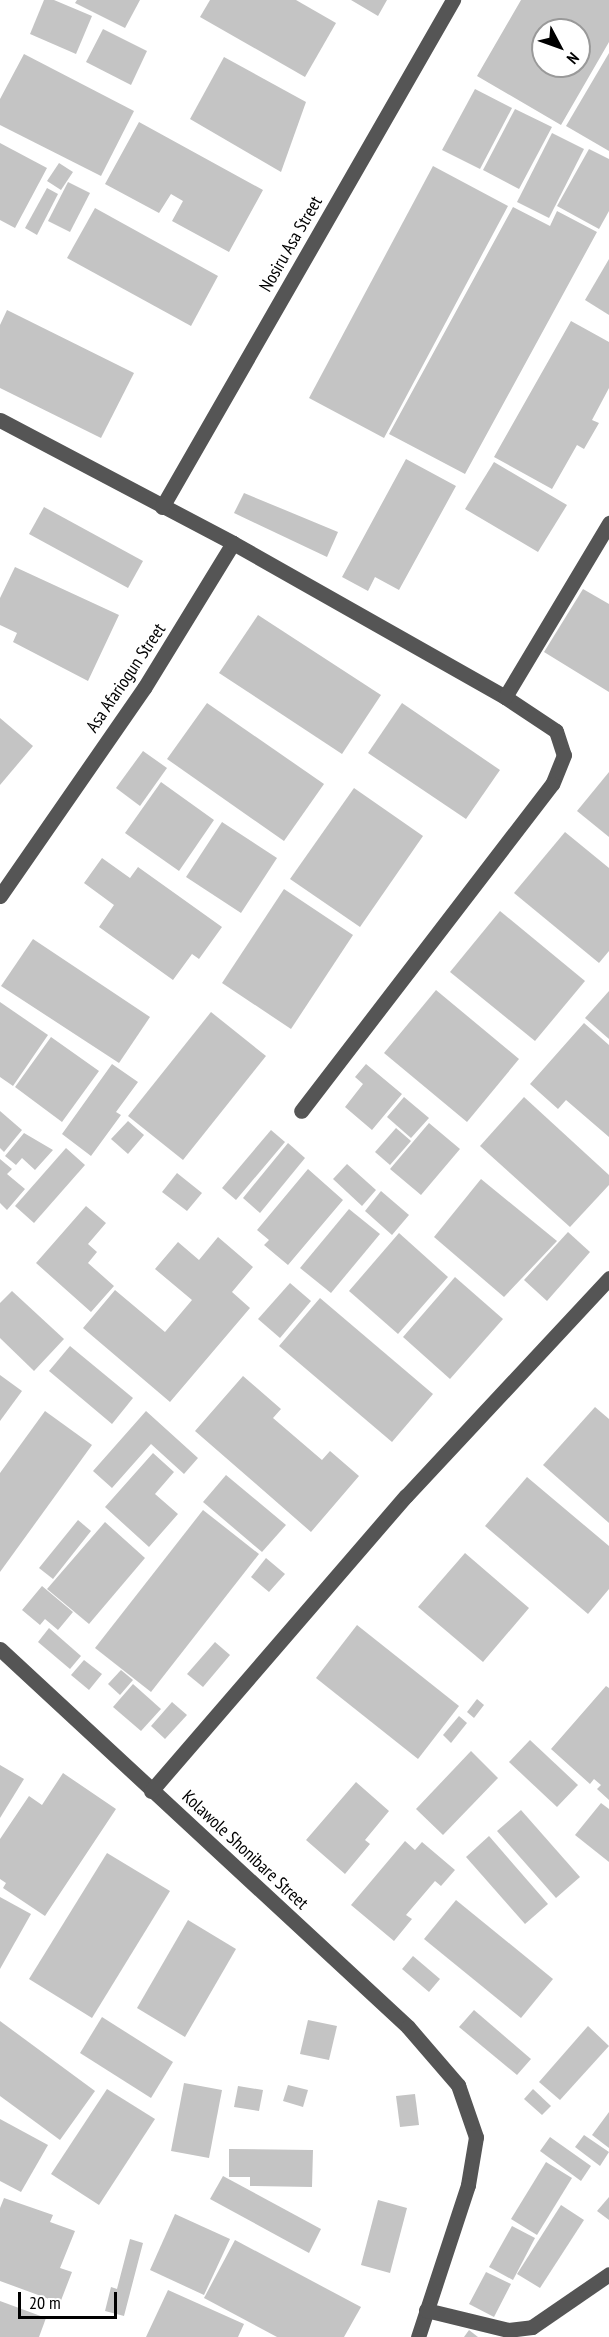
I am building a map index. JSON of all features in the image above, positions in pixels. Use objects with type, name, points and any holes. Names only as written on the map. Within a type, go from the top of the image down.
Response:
[{"type":"street","name":"Nosiru Asa Street","points":[[162,507],[453,0]]},
{"type":"street","points":[[0,420],[233,543],[505,697],[556,731],[564,755],[552,784],[301,1111]]},
{"type":"street","points":[[505,697],[609,523]]},
{"type":"street","name":"Asa Afariogun Street","points":[[0,896],[144,688],[233,543]]},
{"type":"street","points":[[151,1791],[406,1496],[609,1278]]},
{"type":"street","name":"Kolawole Shonibare Street","points":[[0,1649],[408,2027],[458,2085],[476,2138],[468,2185],[426,2310]]},
{"type":"street","points":[[418,2337],[426,2310],[508,2330],[532,2327],[609,2274]]},
{"type":"building","points":[[44,0],[54,0],[92,16],[76,54],[30,34]]},
{"type":"building","points":[[77,0],[140,0],[125,28],[75,3]]},
{"type":"building","points":[[210,0],[296,0],[336,23],[305,77],[200,17]]},
{"type":"building","points":[[351,0],[387,0],[378,16]]},
{"type":"building","points":[[521,0],[609,0],[609,42],[591,73],[591,18],[531,18],[531,78],[588,78],[561,125],[477,76]]},
{"type":"building","points":[[103,29],[147,51],[131,85],[86,62]]},
{"type":"building","points":[[609,53],[609,151],[566,126]]},
{"type":"building","points":[[24,54],[134,111],[101,176],[0,125],[0,99]]},
{"type":"building","points":[[224,57],[306,102],[281,172],[190,119]]},
{"type":"building","points":[[475,89],[512,108],[480,169],[442,150]]},
{"type":"building","points":[[515,109],[552,127],[519,189],[483,170]]},
{"type":"building","points":[[139,122],[263,190],[229,252],[172,221],[183,201],[171,194],[159,213],[105,184]]},
{"type":"building","points":[[552,133],[584,149],[549,218],[517,202]]},
{"type":"building","points":[[0,143],[47,168],[15,228],[0,220]]},
{"type":"building","points":[[589,149],[609,159],[609,211],[599,229],[557,206]]},
{"type":"building","points":[[59,163],[73,172],[61,190],[47,181]]},
{"type":"building","points":[[433,166],[508,206],[384,438],[309,398]]},
{"type":"building","points":[[68,182],[90,193],[70,232],[48,221]]},
{"type":"building","points":[[47,188],[58,194],[37,235],[25,228]]},
{"type":"building","points":[[513,207],[550,226],[557,211],[597,232],[465,474],[389,434]]},
{"type":"building","points":[[95,208],[218,276],[191,326],[67,258]]},
{"type":"building","points":[[609,259],[609,315],[585,300]]},
{"type":"building","points":[[7,310],[134,373],[101,438],[0,388],[0,325]]},
{"type":"building","points":[[571,321],[609,342],[609,388],[592,420],[599,423],[584,449],[577,445],[552,489],[494,457]]},
{"type":"building","points":[[406,459],[456,486],[399,590],[375,577],[368,591],[342,577]]},
{"type":"building","points":[[494,462],[567,505],[538,552],[465,509]]},
{"type":"building","points":[[244,493],[338,532],[327,557],[234,513]]},
{"type":"building","points":[[44,507],[143,561],[128,588],[29,534]]},
{"type":"building","points":[[15,567],[119,615],[88,681],[13,642],[17,633],[0,625],[0,598]]},
{"type":"building","points":[[583,589],[609,604],[609,692],[544,652]]},
{"type":"building","points":[[258,615],[381,695],[342,754],[219,673]]},
{"type":"building","points":[[207,703],[324,784],[284,841],[167,759]]},
{"type":"building","points":[[402,703],[500,770],[466,819],[368,753]]},
{"type":"building","points":[[0,718],[33,746],[0,785]]},
{"type":"building","points":[[143,751],[167,768],[140,806],[116,788]]},
{"type":"building","points":[[609,772],[609,837],[577,811]]},
{"type":"building","points":[[161,782],[214,820],[179,871],[125,833]]},
{"type":"building","points":[[354,788],[423,836],[360,927],[290,879]]},
{"type":"building","points":[[222,822],[277,858],[241,913],[186,877]]},
{"type":"building","points":[[565,832],[609,868],[609,951],[599,963],[514,893]]},
{"type":"building","points":[[102,858],[130,878],[138,867],[222,927],[199,959],[192,954],[173,980],[99,927],[114,905],[84,883]]},
{"type":"building","points":[[284,889],[353,935],[291,1029],[222,983]]},
{"type":"building","points":[[500,911],[585,981],[535,1041],[450,972]]},
{"type":"building","points":[[33,939],[150,1017],[119,1063],[1,986]]},
{"type":"building","points":[[436,990],[519,1059],[467,1122],[384,1053]]},
{"type":"building","points":[[609,991],[609,1039],[585,1018]]},
{"type":"building","points":[[0,1002],[48,1035],[13,1086],[0,1077]]},
{"type":"building","points":[[211,1012],[266,1056],[183,1160],[128,1116]]},
{"type":"building","points":[[584,1023],[609,1045],[609,1137],[566,1100],[558,1109],[530,1084]]},
{"type":"building","points":[[51,1037],[99,1071],[62,1122],[15,1087]]},
{"type":"building","points":[[112,1064],[138,1082],[116,1112],[121,1115],[91,1156],[62,1134]]},
{"type":"building","points":[[366,1064],[402,1094],[372,1130],[345,1107],[363,1084],[355,1077]]},
{"type":"building","points":[[404,1097],[429,1118],[411,1138],[387,1117]]},
{"type":"building","points":[[524,1097],[609,1175],[609,1185],[570,1227],[480,1146]]},
{"type":"building","points":[[0,1111],[22,1130],[4,1152],[0,1148]]},
{"type":"building","points":[[128,1121],[144,1135],[128,1154],[111,1139]]},
{"type":"building","points":[[429,1123],[460,1149],[421,1195],[390,1169]]},
{"type":"building","points":[[396,1128],[411,1141],[390,1165],[375,1152]]},
{"type":"building","points":[[271,1130],[285,1142],[236,1200],[222,1188]]},
{"type":"building","points":[[24,1133],[53,1150],[35,1170],[22,1158],[16,1165],[5,1156]]},
{"type":"building","points":[[288,1143],[305,1158],[260,1213],[243,1198]]},
{"type":"building","points":[[66,1148],[85,1165],[34,1223],[15,1206]]},
{"type":"building","points":[[0,1159],[12,1169],[7,1174],[25,1189],[7,1210],[0,1203]]},
{"type":"building","points":[[347,1164],[376,1190],[362,1206],[333,1179]]},
{"type":"building","points":[[308,1169],[343,1200],[288,1265],[264,1245],[269,1240],[257,1230]]},
{"type":"building","points":[[177,1173],[202,1193],[187,1211],[162,1192]]},
{"type":"building","points":[[481,1179],[557,1241],[504,1297],[434,1237]]},
{"type":"building","points":[[381,1191],[409,1215],[392,1235],[365,1211]]},
{"type":"building","points":[[86,1206],[106,1223],[88,1244],[97,1252],[88,1263],[114,1286],[91,1312],[36,1263]]},
{"type":"building","points":[[349,1209],[380,1234],[331,1293],[300,1268]]},
{"type":"building","points":[[568,1232],[590,1252],[547,1301],[524,1280]]},
{"type":"building","points":[[399,1233],[448,1277],[398,1334],[349,1291]]},
{"type":"building","points":[[218,1237],[253,1267],[232,1292],[250,1308],[170,1402],[83,1328],[115,1290],[165,1332],[192,1300],[155,1269],[178,1242],[199,1260]]},
{"type":"building","points":[[455,1277],[503,1319],[450,1379],[403,1337]]},
{"type":"building","points":[[290,1283],[311,1301],[280,1338],[258,1319]]},
{"type":"building","points":[[12,1291],[64,1339],[34,1371],[0,1338],[0,1303]]},
{"type":"building","points":[[320,1298],[433,1394],[392,1442],[279,1346]]},
{"type":"building","points":[[70,1346],[133,1398],[112,1424],[49,1371]]},
{"type":"building","points":[[0,1375],[22,1391],[0,1421]]},
{"type":"building","points":[[243,1376],[281,1409],[273,1418],[322,1460],[330,1451],[359,1476],[311,1532],[195,1431]]},
{"type":"building","points":[[595,1407],[609,1419],[609,1523],[543,1465]]},
{"type":"building","points":[[45,1411],[92,1445],[0,1572],[0,1473]]},
{"type":"building","points":[[146,1411],[198,1458],[184,1474],[151,1444],[112,1488],[93,1471]]},
{"type":"building","points":[[153,1453],[174,1472],[155,1494],[178,1514],[149,1547],[105,1507]]},
{"type":"building","points":[[226,1475],[286,1525],[262,1552],[203,1502]]},
{"type":"building","points":[[527,1477],[609,1546],[609,1589],[588,1614],[485,1526]]},
{"type":"building","points":[[203,1510],[259,1554],[151,1692],[95,1648]]},
{"type":"building","points":[[78,1520],[91,1531],[53,1579],[39,1568]]},
{"type":"building","points":[[105,1522],[145,1558],[89,1624],[47,1589]]},
{"type":"building","points":[[465,1553],[529,1608],[483,1662],[418,1607]]},
{"type":"building","points":[[266,1558],[285,1574],[269,1592],[251,1577]]},
{"type":"building","points":[[42,1586],[73,1612],[58,1630],[45,1619],[40,1625],[22,1610]]},
{"type":"building","points":[[357,1625],[459,1706],[418,1759],[316,1678]]},
{"type":"building","points":[[49,1628],[81,1656],[70,1669],[38,1642]]},
{"type":"building","points":[[215,1642],[230,1655],[203,1687],[187,1674]]},
{"type":"building","points":[[84,1660],[102,1674],[89,1690],[71,1675]]},
{"type":"building","points":[[121,1670],[133,1680],[120,1695],[108,1684]]},
{"type":"building","points":[[133,1684],[161,1709],[141,1731],[113,1707]]},
{"type":"building","points":[[606,1686],[609,1688],[609,1800],[597,1789],[601,1785],[594,1779],[590,1784],[551,1749]]},
{"type":"building","points":[[477,1699],[484,1705],[474,1718],[467,1712]]},
{"type":"building","points":[[172,1702],[187,1715],[165,1739],[151,1726]]},
{"type":"building","points":[[459,1716],[467,1723],[451,1743],[443,1735]]},
{"type":"building","points":[[530,1740],[578,1785],[557,1807],[509,1762]]},
{"type":"building","points":[[471,1751],[498,1778],[443,1835],[416,1809]]},
{"type":"building","points":[[0,1765],[24,1779],[0,1818]]},
{"type":"building","points":[[63,1773],[116,1809],[45,1916],[3,1888],[6,1883],[0,1879],[0,1839],[29,1796],[42,1805]]},
{"type":"building","points":[[356,1782],[389,1811],[365,1840],[370,1844],[345,1874],[306,1840]]},
{"type":"building","points":[[601,1803],[609,1809],[609,1862],[575,1835]]},
{"type":"building","points":[[521,1810],[580,1877],[556,1898],[497,1831]]},
{"type":"building","points":[[489,1836],[548,1904],[525,1924],[466,1857]]},
{"type":"building","points":[[405,1841],[415,1850],[422,1842],[455,1870],[441,1886],[435,1881],[406,1915],[412,1919],[394,1941],[351,1905]]},
{"type":"building","points":[[107,1853],[170,1891],[92,2018],[29,1979]]},
{"type":"building","points":[[0,1897],[31,1914],[0,1969]]},
{"type":"building","points":[[456,1900],[553,1979],[521,2018],[424,1939]]},
{"type":"building","points":[[188,1920],[236,1949],[185,2037],[137,2008]]},
{"type":"building","points":[[413,1956],[440,1979],[429,1992],[402,1969]]},
{"type":"building","points":[[474,2010],[531,2059],[517,2075],[459,2027]]},
{"type":"building","points":[[102,2017],[173,2062],[151,2098],[80,2053]]},
{"type":"building","points":[[308,2020],[337,2026],[329,2060],[300,2054]]},
{"type":"building","points":[[0,2021],[95,2091],[60,2140],[0,2096]]},
{"type":"building","points":[[588,2026],[609,2046],[560,2100],[539,2082]]},
{"type":"building","points":[[184,2083],[222,2090],[209,2158],[171,2151]]},
{"type":"building","points":[[288,2085],[308,2090],[303,2107],[283,2101]]},
{"type":"building","points":[[238,2086],[263,2090],[259,2111],[234,2107]]},
{"type":"building","points":[[107,2089],[155,2119],[99,2205],[51,2174]]},
{"type":"building","points":[[533,2089],[551,2106],[542,2115],[524,2099]]},
{"type":"building","points":[[415,2094],[419,2125],[400,2127],[396,2096]]},
{"type":"building","points":[[609,2112],[609,2148],[592,2135]]},
{"type":"building","points":[[0,2119],[48,2145],[21,2192],[0,2181]]},
{"type":"building","points":[[584,2135],[609,2152],[600,2166],[575,2147]]},
{"type":"building","points":[[550,2137],[591,2166],[581,2181],[540,2151]]},
{"type":"building","points":[[229,2149],[313,2150],[312,2187],[250,2186],[250,2177],[229,2177]]},
{"type":"building","points":[[546,2162],[572,2178],[537,2235],[511,2219]]},
{"type":"building","points":[[223,2176],[321,2229],[309,2253],[210,2199]]},
{"type":"building","points":[[609,2197],[609,2220],[597,2211]]},
{"type":"building","points":[[4,2198],[53,2215],[50,2222],[75,2231],[60,2268],[72,2272],[60,2303],[0,2281],[0,2208]]},
{"type":"building","points":[[378,2200],[407,2208],[390,2273],[361,2265]]},
{"type":"building","points":[[561,2205],[584,2220],[540,2288],[517,2274]]},
{"type":"building","points":[[175,2214],[230,2239],[204,2295],[150,2270]]},
{"type":"building","points":[[512,2226],[535,2238],[513,2280],[489,2267]]},
{"type":"building","points":[[130,2239],[143,2243],[124,2316],[105,2311],[111,2287],[117,2289]]},
{"type":"building","points":[[235,2240],[361,2307],[344,2337],[277,2337],[204,2298]]},
{"type":"building","points":[[486,2272],[511,2284],[494,2317],[469,2304]]},
{"type":"building","points":[[168,2290],[244,2324],[238,2337],[146,2337]]},
{"type":"building","points":[[0,2301],[46,2318],[39,2337],[0,2337]]},
{"type":"building","points":[[469,2330],[478,2337],[464,2337]]}]
